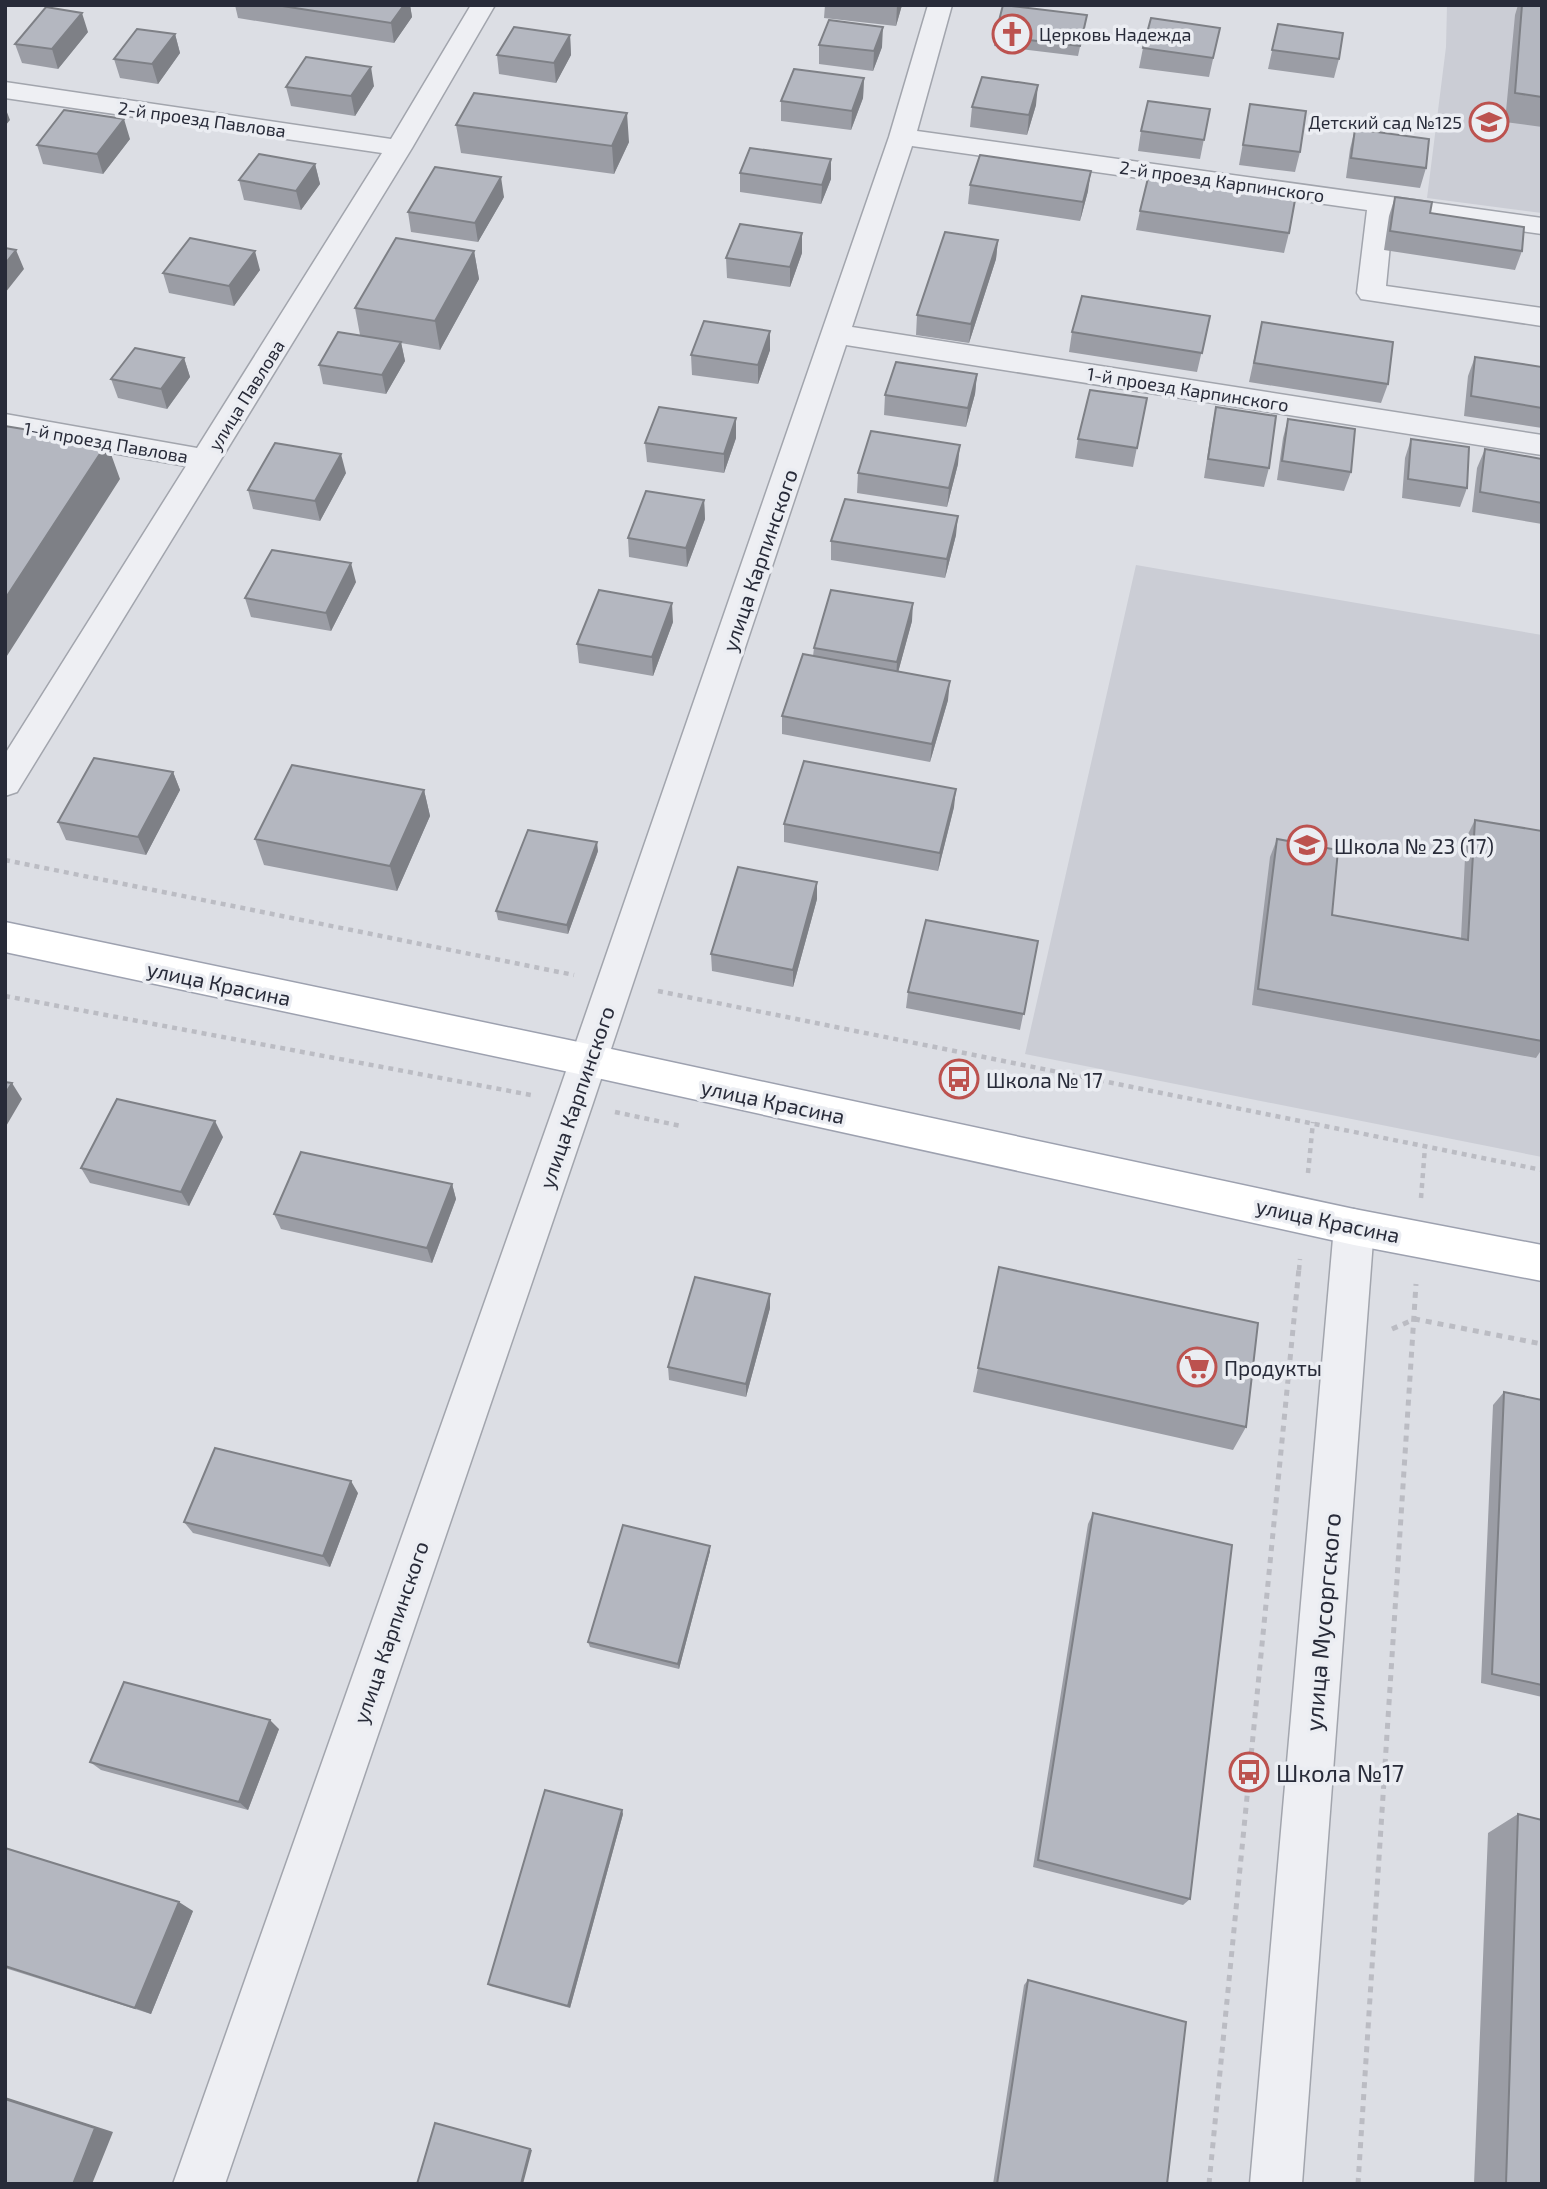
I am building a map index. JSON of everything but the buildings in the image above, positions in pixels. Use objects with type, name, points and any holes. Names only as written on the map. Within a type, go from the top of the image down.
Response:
[{"type":"main road","name":"улица Красина","points":[[5,937],[589,1060],[1354,1227],[1542,1263]]},
{"type":"street","name":"улица Павлова","points":[[5,783],[399,148],[483,5]]},
{"type":"street","name":"улица Карпинского","points":[[199,2184],[589,1060],[902,137],[940,5]]},
{"type":"street","name":"2-й проезд Павлова","points":[[5,90],[399,148]]},
{"type":"street","name":"2-й проезд Карпинского","points":[[902,137],[1542,226]]},
{"type":"street","points":[[1381,203],[1371,292],[1542,317]]},
{"type":"street","name":"1-й проезд Карпинского","points":[[835,334],[1542,444]]},
{"type":"street","name":"1-й проезд Павлова","points":[[5,424],[206,460]]},
{"type":"street","name":"улица Мусоргского","points":[[1276,2184],[1354,1227]]},
{"type":"path","points":[[5,996],[574,1103],[695,1129]]},
{"type":"path","points":[[1209,2184],[1313,1122],[1542,1170]]},
{"type":"path","points":[[1286,1256],[1300,1259]]},
{"type":"path","points":[[1297,1283],[1322,1326],[1370,1338],[1415,1319],[1542,1344]]},
{"type":"path","points":[[1358,2184],[1415,1319]]},
{"type":"shaded area","name":"Детский сад №125","points":[[1447,5],[1542,5],[1542,213],[1427,198],[1446,47]]},
{"type":"shaded area","name":"Школа № 23 (17)","points":[[1136,565],[1542,635],[1542,1157],[1025,1054]]},
{"type":"place","name":"Церковь Надежда","points":[[1012,34]]},
{"type":"place","name":"Детский сад №125","points":[[1489,122]]},
{"type":"place","name":"Школа № 23 (17)","points":[[1307,845]]},
{"type":"place","name":"Школа № 17","points":[[959,1079]]},
{"type":"place","name":"Продукты","points":[[1197,1367]]},
{"type":"place","name":"Школа №17","points":[[1249,1772]]}]
